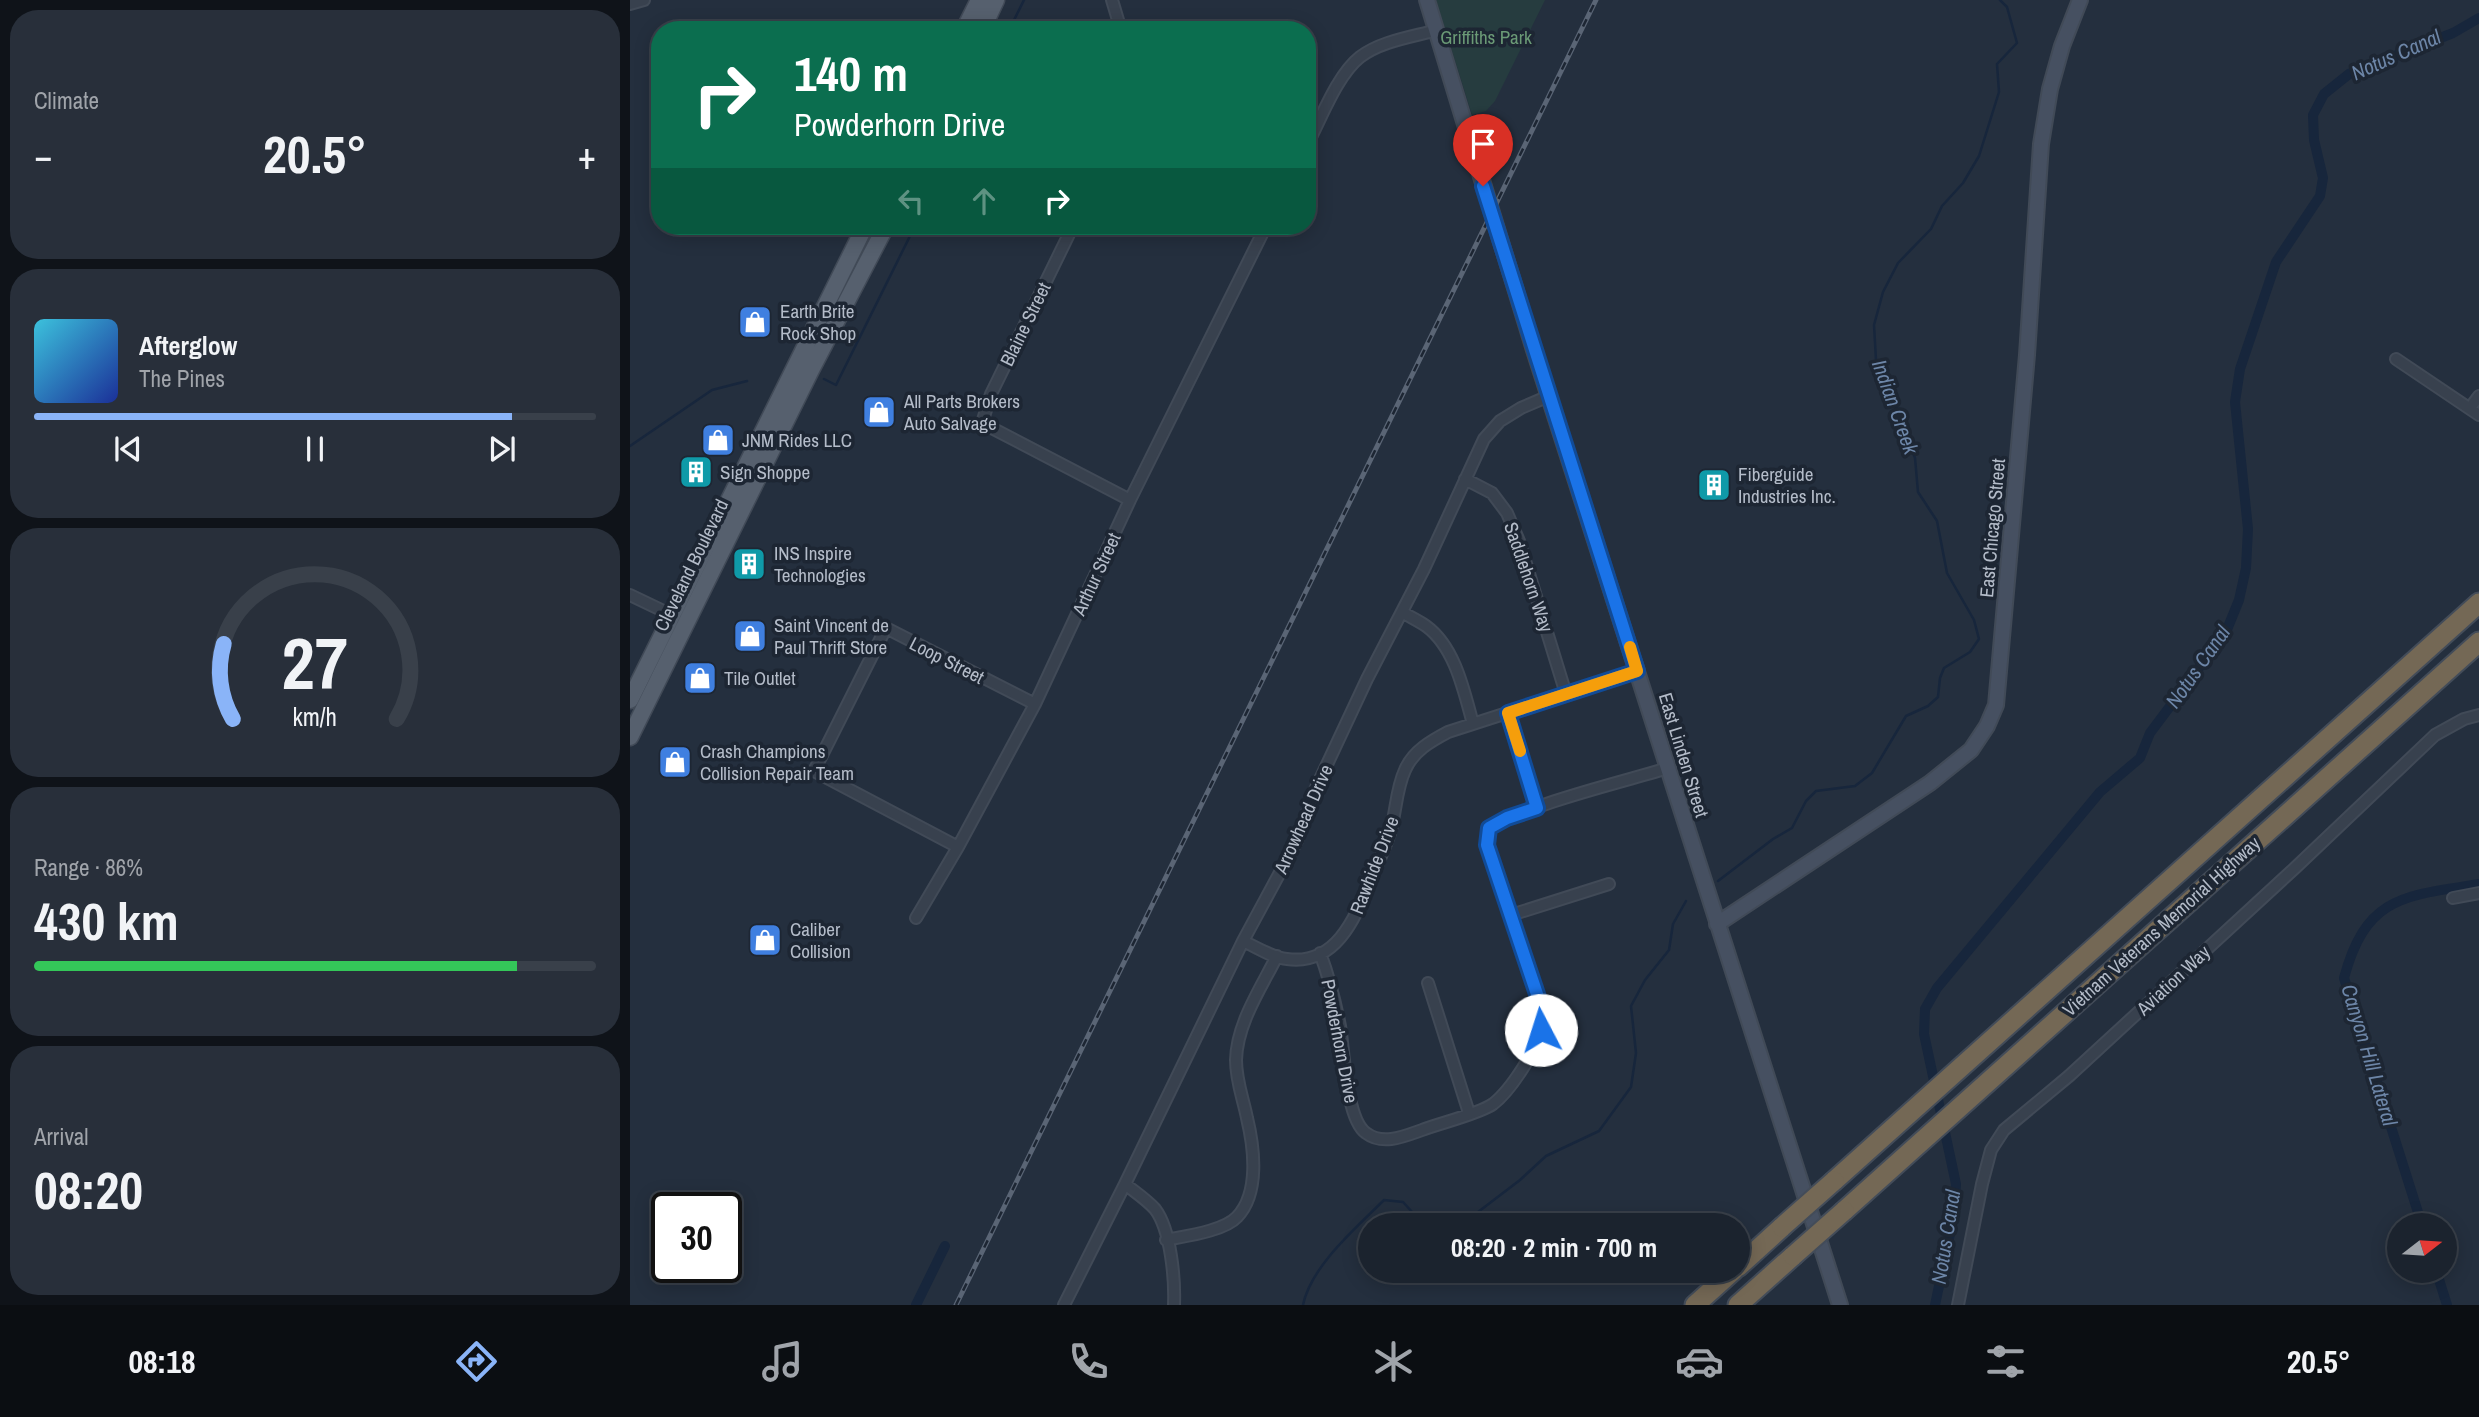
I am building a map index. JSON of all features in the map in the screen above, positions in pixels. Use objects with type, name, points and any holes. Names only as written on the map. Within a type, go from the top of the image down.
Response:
[{"type":"highway","name":"Vietnam Veterans Memorial Highway","points":[[1750,1256],[2479,603]]},
{"type":"highway","name":"Vietnam Veterans Memorial Highway","points":[[1738,1305],[2479,642]]},
{"type":"highway","points":[[1695,1305],[1720,1283]]},
{"type":"main road","points":[[968,21],[979,0]]},
{"type":"main road","points":[[986,21],[996,0]]},
{"type":"main road","name":"East Linden Street","points":[[1427,0],[1549,396],[1840,1305]]},
{"type":"main road","name":"East Chicago Street","points":[[1717,923],[1930,783],[1971,750],[1992,716],[1996,705],[2027,355],[2041,144],[2050,89],[2062,46],[2080,0]]},
{"type":"main road","name":"Cleveland Boulevard","points":[[630,700],[860,235]]},
{"type":"main road","name":"Cleveland Boulevard","points":[[630,737],[881,235]]},
{"type":"street","points":[[630,4],[644,0]]},
{"type":"street","points":[[1112,0],[1118,21]]},
{"type":"street","points":[[1316,128],[1342,79],[1359,58],[1377,47],[1437,30]]},
{"type":"street","name":"Blaine Street","points":[[1069,235],[991,394],[982,424],[1130,500]]},
{"type":"street","name":"Arthur Street","points":[[916,918],[958,847],[1035,704],[1130,500],[1262,235]]},
{"type":"street","points":[[2396,359],[2475,412],[2479,396]]},
{"type":"street","name":"Arrowhead Drive","points":[[1064,1305],[1243,941],[1297,841],[1315,790],[1483,439],[1500,421],[1549,396]]},
{"type":"street","name":"Saddlehorn Way","points":[[1465,479],[1492,493],[1507,513],[1519,541],[1566,694]]},
{"type":"street","points":[[630,595],[686,622]]},
{"type":"street","points":[[1402,612],[1428,627],[1445,646],[1458,674],[1473,724]]},
{"type":"street","name":"Loop Street","points":[[958,847],[814,771],[886,628],[1035,704]]},
{"type":"street","name":"Rawhide Drive","points":[[1243,941],[1286,960],[1307,959],[1344,936],[1356,916],[1390,833],[1405,770],[1416,753],[1430,741],[1448,732],[1637,671]]},
{"type":"street","points":[[1508,713],[1537,808]]},
{"type":"street","name":"Aviation Way","points":[[1958,1305],[1991,1150],[2004,1130],[2078,1067],[2435,735],[2464,719],[2479,715]]},
{"type":"street","name":"Powderhorn Drive","points":[[1320,953],[1333,994],[1357,1122],[1366,1133],[1379,1139],[1397,1138],[1491,1105],[1510,1088],[1526,1062],[1541,1030],[1541,1006],[1521,953],[1487,845],[1489,828],[1507,818],[1668,768]]},
{"type":"street","points":[[1511,915],[1609,884]]},
{"type":"street","points":[[2453,898],[2479,893]]},
{"type":"street","points":[[1167,1240],[1221,1226],[1237,1218],[1247,1201],[1252,1177],[1253,1148],[1238,1085],[1236,1058],[1242,1027],[1277,956]]},
{"type":"street","points":[[1429,983],[1469,1113]]},
{"type":"street","points":[[1125,1184],[1155,1209],[1163,1227],[1175,1283],[1174,1305]]},
{"type":"green space","name":"Griffiths Park","points":[[1436,0],[1545,0],[1495,101],[1486,111],[1472,115]]},
{"type":"waterway","points":[[1014,21],[1024,0]]},
{"type":"waterway","name":"Indian Creek","points":[[1718,881],[1773,839],[1792,828],[1806,801],[1816,791],[1855,786],[1872,773],[1906,716],[1928,706],[1938,697],[1944,668],[1970,652],[1979,639],[1974,620],[1947,573],[1937,521],[1918,492],[1915,458],[1876,360],[1874,325],[1883,292],[1898,263],[1931,229],[1942,206],[1963,183],[1979,156],[1999,92],[1997,64],[2017,43],[2007,7],[2000,0]]},
{"type":"waterway","name":"Notus Canal","points":[[1935,1305],[1954,1215],[1956,1184],[1924,1034],[1925,1009],[1937,988],[2100,792],[2140,758],[2150,733],[2226,632],[2239,600],[2246,568],[2248,529],[2235,402],[2240,369],[2276,262],[2320,196],[2323,178],[2314,140],[2313,115],[2324,94],[2349,74],[2453,33],[2479,18]]},
{"type":"waterway","points":[[824,379],[836,385],[911,235]]},
{"type":"waterway","points":[[630,446],[712,390],[747,381]]},
{"type":"waterway","name":"Canyon Hill Lateral","points":[[2418,1213],[2344,978],[2353,951],[2364,930],[2377,915],[2409,897],[2479,884]]},
{"type":"waterway","name":"Indian Creek","points":[[1477,1213],[1546,1156],[1599,1131],[1631,1087],[1636,1053],[1631,1006],[1645,980],[1669,950],[1673,924],[1686,901]]},
{"type":"waterway","name":"Indian Creek","points":[[1371,1213],[1384,1200],[1403,1202],[1413,1213]]},
{"type":"waterway","name":"Indian Creek","points":[[1303,1305],[1315,1276],[1358,1225]]},
{"type":"waterway","points":[[916,1305],[945,1246]]},
{"type":"waterway","name":"Canyon Hill Lateral","points":[[2440,1283],[2447,1305]]},
{"type":"railway","points":[[956,1305],[1596,0]]},
{"type":"slow traffic","points":[[1520,751],[1508,713],[1637,671],[1630,647]]},
{"type":"place","name":"Earth Brite Rock Shop","points":[[755,322]]},
{"type":"place","name":"All Parts Brokers Auto Salvage","points":[[879,412]]},
{"type":"place","name":"JNM Rides LLC","points":[[718,440]]},
{"type":"place","name":"Sign Shoppe","points":[[696,472]]},
{"type":"place","name":"Fiberguide Industries Inc.","points":[[1714,485]]},
{"type":"place","name":"INS Inspire Technologies","points":[[749,564]]},
{"type":"place","name":"Saint Vincent de Paul Thrift Store","points":[[750,636]]},
{"type":"place","name":"Tile Outlet","points":[[700,678]]},
{"type":"place","name":"Crash Champions Collision Repair Team","points":[[675,762]]},
{"type":"place","name":"Caliber Collision","points":[[765,940]]},
{"type":"route","points":[[1483,186],[1637,671],[1508,713],[1537,808],[1507,818],[1489,828],[1487,845],[1524,962],[1541,1006],[1541,1030]]}]
